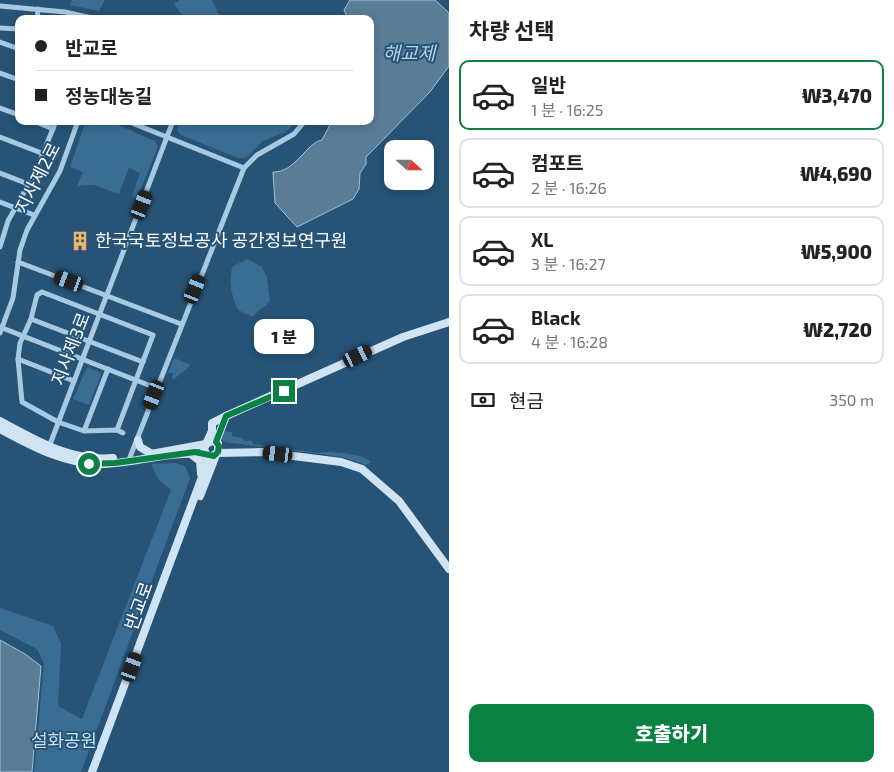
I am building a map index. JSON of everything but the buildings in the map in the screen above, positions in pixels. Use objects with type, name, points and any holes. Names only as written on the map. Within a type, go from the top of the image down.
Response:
[{"type":"street","points":[[0,6],[78,15]]},
{"type":"street","points":[[37,15],[38,9]]},
{"type":"street","points":[[0,28],[15,29]]},
{"type":"street","points":[[0,42],[15,48]]},
{"type":"street","points":[[0,73],[15,79]]},
{"type":"street","points":[[0,108],[15,114]]},
{"type":"street","points":[[44,125],[53,129]]},
{"type":"street","points":[[0,247],[1,236],[44,154],[54,125]]},
{"type":"street","name":"지사제2로","points":[[1,329],[13,298],[18,262],[34,215],[60,171],[77,125]]},
{"type":"street","points":[[136,125],[244,168]]},
{"type":"street","name":"지사제3로","points":[[49,447],[172,125]]},
{"type":"street","points":[[130,457],[244,168],[257,155],[294,134],[302,125]]},
{"type":"street","points":[[0,137],[44,154]]},
{"type":"street","points":[[0,173],[28,184]]},
{"type":"street","points":[[0,202],[34,215]]},
{"type":"street","points":[[18,262],[181,324]]},
{"type":"street","points":[[42,292],[98,314],[153,335],[136,380],[120,432],[84,431],[58,422],[22,402],[18,359],[23,336],[31,319],[37,295],[42,292]]},
{"type":"street","points":[[31,319],[143,362]]},
{"type":"street","points":[[214,422],[403,337],[449,322]]},
{"type":"street","points":[[1,329],[156,388]]},
{"type":"street","points":[[18,359],[74,381]]},
{"type":"street","points":[[84,431],[108,369]]},
{"type":"street","points":[[212,443],[226,416]]},
{"type":"street","points":[[0,421],[49,447],[78,458],[130,457],[212,443],[262,452],[341,462],[369,473],[399,501],[449,570]]},
{"type":"street","points":[[214,422],[220,430]]},
{"type":"street","points":[[212,443],[214,422]]},
{"type":"street","points":[[0,429],[46,452],[75,463],[115,463],[191,454],[212,457],[217,454],[262,452]]},
{"type":"street","points":[[138,440],[140,447],[152,454]]},
{"type":"street","name":"반교로","points":[[92,772],[202,479],[208,461],[204,449],[212,443],[217,454],[202,492],[192,506]]},
{"type":"street","points":[[191,454],[200,461],[202,479]]},
{"type":"green space","points":[[72,0],[105,0],[99,11],[70,5]]},
{"type":"green space","points":[[180,0],[212,0],[219,15],[182,15],[174,4]]},
{"type":"green space","points":[[85,125],[118,125],[155,141],[158,147],[137,198],[132,196],[140,173],[129,168],[119,194],[94,185],[77,186],[83,172],[70,167]]},
{"type":"green space","points":[[178,125],[293,125],[285,132],[263,141],[246,158],[238,158],[181,135],[177,130]]},
{"type":"green space","points":[[248,259],[262,267],[267,277],[270,301],[253,317],[238,310],[230,282],[233,266]]},
{"type":"green space","points":[[174,358],[191,365],[174,379],[172,378],[173,373],[168,373]]},
{"type":"green space","points":[[87,367],[100,372],[101,375],[89,405],[73,399]]},
{"type":"green space","points":[[224,431],[232,432],[232,436],[242,438],[244,441],[252,441],[253,444],[319,453],[346,453],[371,462],[366,465],[343,457],[224,442],[221,439]]},
{"type":"green space","name":"설화공원","points":[[176,463],[185,466],[190,478],[81,772],[34,772],[44,664],[37,649],[0,630],[0,608],[53,626],[61,643],[58,706],[82,719],[171,490],[158,479],[151,464]]},
{"type":"water","name":"해교제","points":[[350,0],[435,0],[449,13],[449,66],[429,93],[366,157],[366,164],[360,173],[359,189],[353,199],[297,227],[275,203],[273,172],[288,168],[311,146],[322,140],[330,125],[374,125],[374,15],[346,15],[344,10]]},
{"type":"water","points":[[0,640],[25,654],[41,666],[32,772],[0,772]]},
{"type":"place","name":"한국국토정보공사 공간정보연구원","points":[[80,241]]},
{"type":"route","points":[[89,464],[115,463],[195,452],[212,457],[218,452],[219,446],[216,442],[226,416],[284,391]]}]
